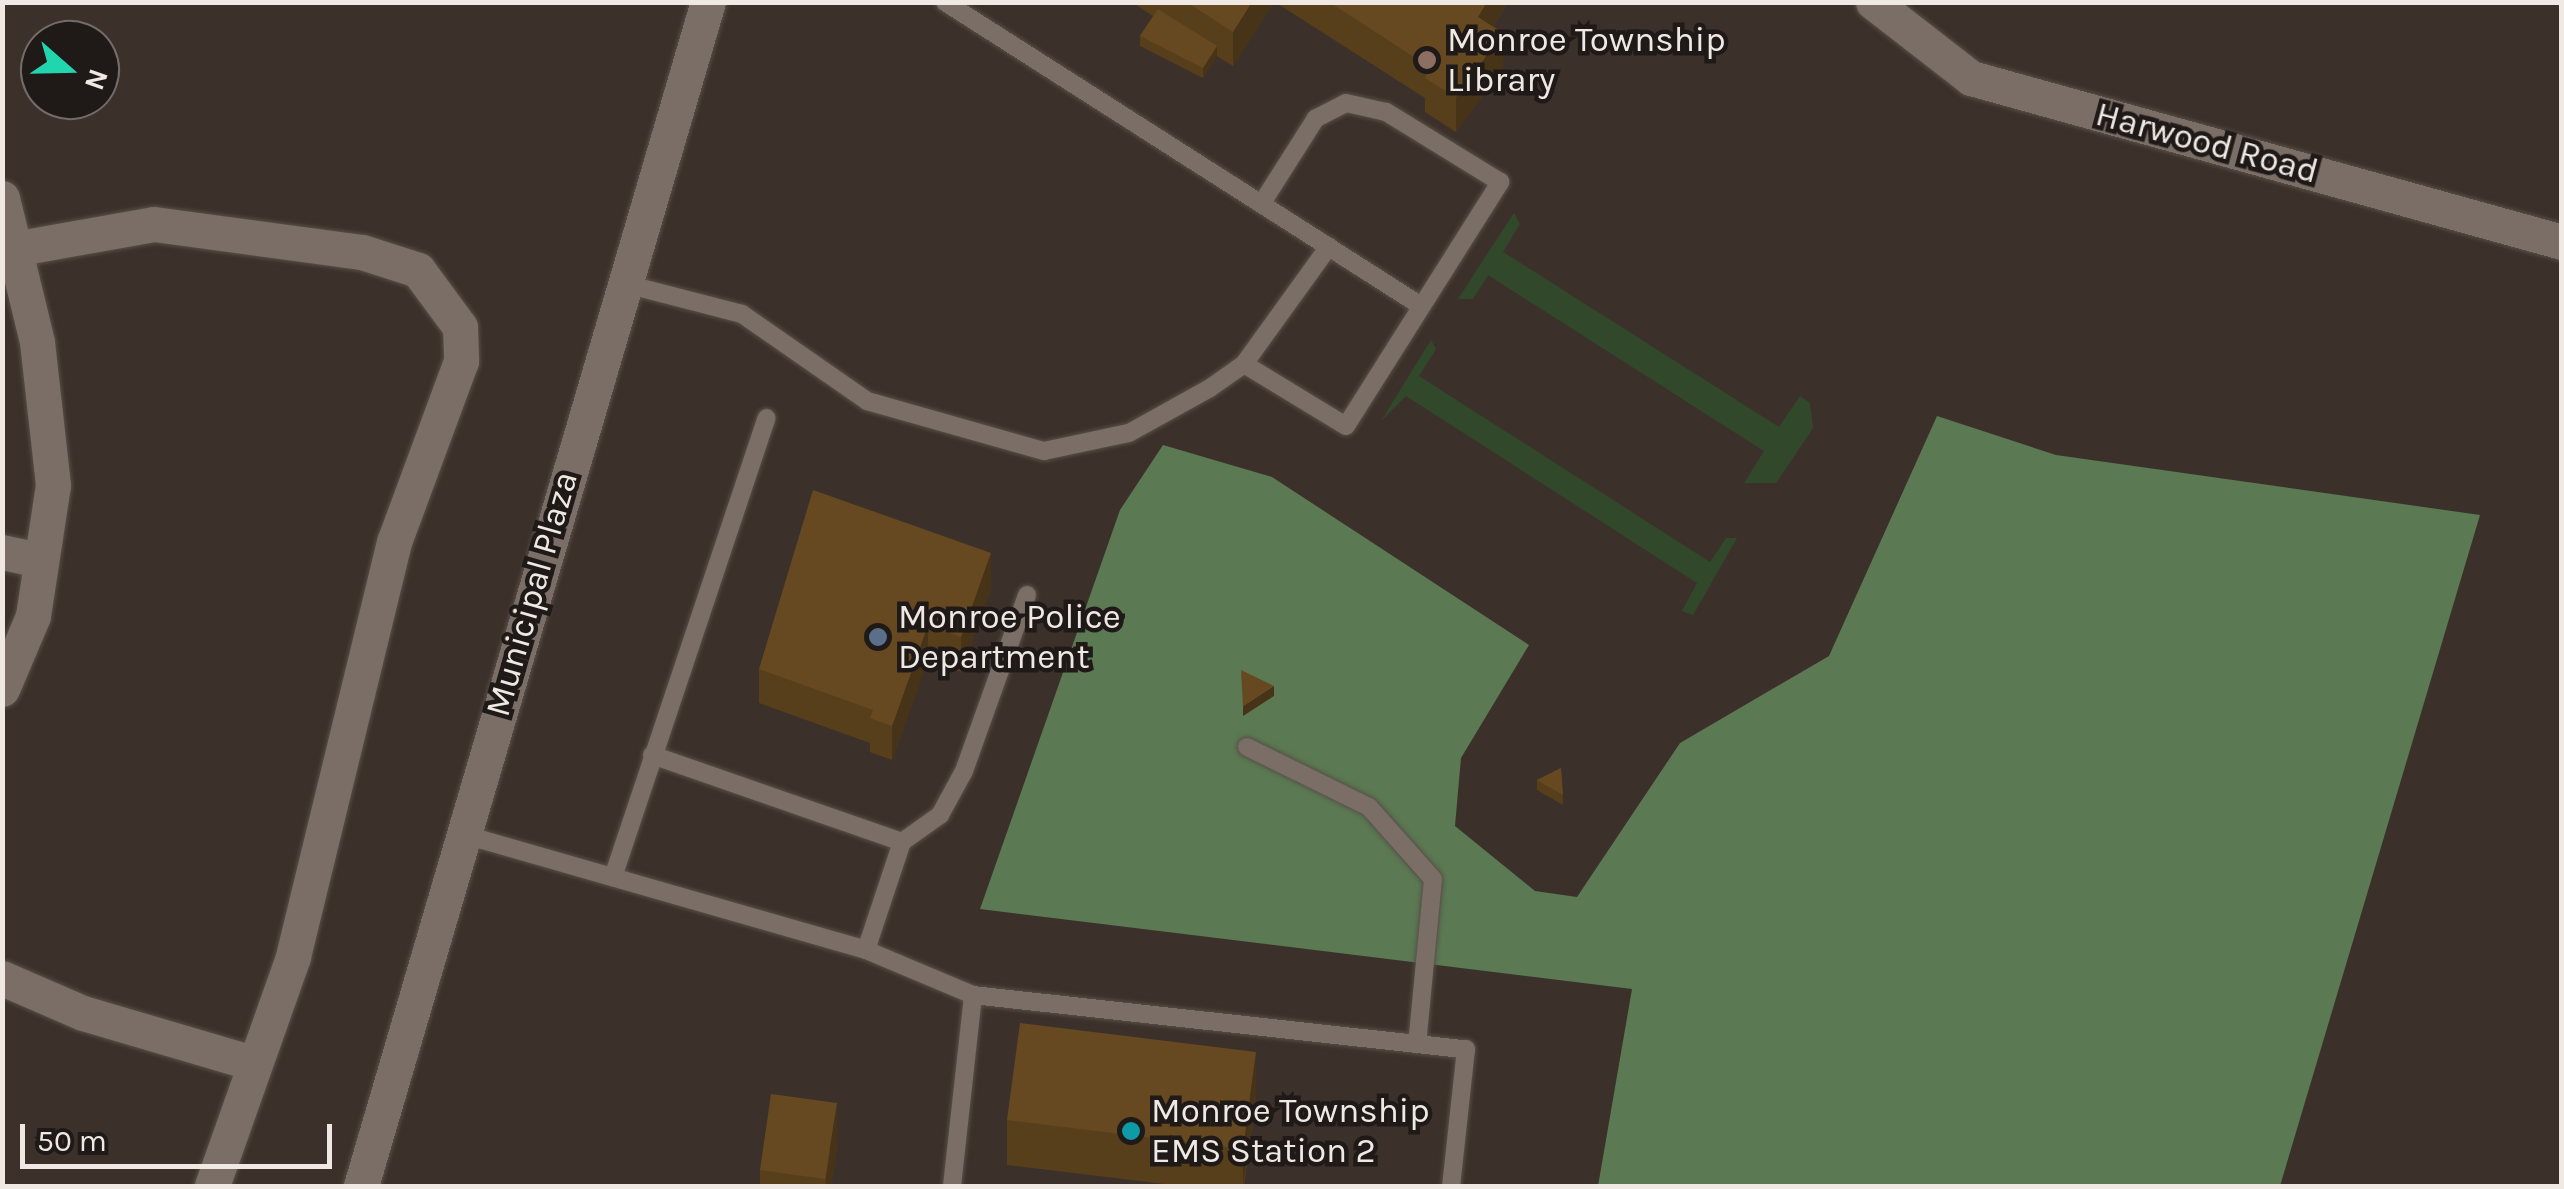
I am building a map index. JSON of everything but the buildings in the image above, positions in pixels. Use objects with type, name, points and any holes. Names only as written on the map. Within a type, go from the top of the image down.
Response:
[{"type":"street","name":"Municipal Plaza","points":[[361,1186],[622,283],[708,2]]},
{"type":"street","name":"Harwood Road","points":[[1873,2],[1971,78],[2562,242]]},
{"type":"street","points":[[2,198],[19,248],[53,485],[33,616],[2,689]]},
{"type":"street","points":[[19,248],[154,224],[362,252],[418,270],[460,328],[461,361],[394,542],[294,958],[252,1064],[212,1186]]},
{"type":"street","points":[[2,552],[41,560]]},
{"type":"street","points":[[2,978],[83,1014],[252,1064]]},
{"type":"lane","points":[[944,2],[1421,306]]},
{"type":"lane","points":[[1244,364],[1346,426],[1500,182],[1386,112],[1346,103],[1316,118],[1262,203]]},
{"type":"lane","points":[[622,283],[742,314],[867,401],[1044,451],[1129,433],[1244,364],[1329,246]]},
{"type":"lane","points":[[612,877],[767,418]]},
{"type":"lane","points":[[866,950],[902,842],[940,815],[964,771],[1027,595]]},
{"type":"lane","points":[[1246,747],[1369,808],[1433,879],[1417,1044]]},
{"type":"lane","points":[[652,756],[902,842]]},
{"type":"lane","points":[[462,834],[866,950],[973,995],[1466,1050],[1451,1186]]},
{"type":"lane","points":[[952,1186],[973,995]]},
{"type":"green space","points":[[1514,213],[1520,224],[1503,252],[1779,427],[1800,396],[1810,403],[1813,428],[1776,483],[1744,483],[1764,451],[1488,275],[1473,299],[1458,299]]},
{"type":"green space","points":[[1431,340],[1436,349],[1419,376],[1710,562],[1726,538],[1737,538],[1693,615],[1682,611],[1697,583],[1406,396],[1381,421]]},
{"type":"green space","points":[[1937,416],[2056,455],[2480,515],[2280,1186],[1598,1186],[1632,989],[980,909],[1120,510],[1163,445],[1272,477],[1529,645],[1461,758],[1455,826],[1535,891],[1577,897],[1680,743],[1829,656]]},
{"type":"place","name":"Monroe Township Library","points":[[1427,60]]},
{"type":"place","name":"Monroe Police Department","points":[[878,637]]},
{"type":"place","name":"Monroe Township EMS Station 2","points":[[1131,1131]]}]
